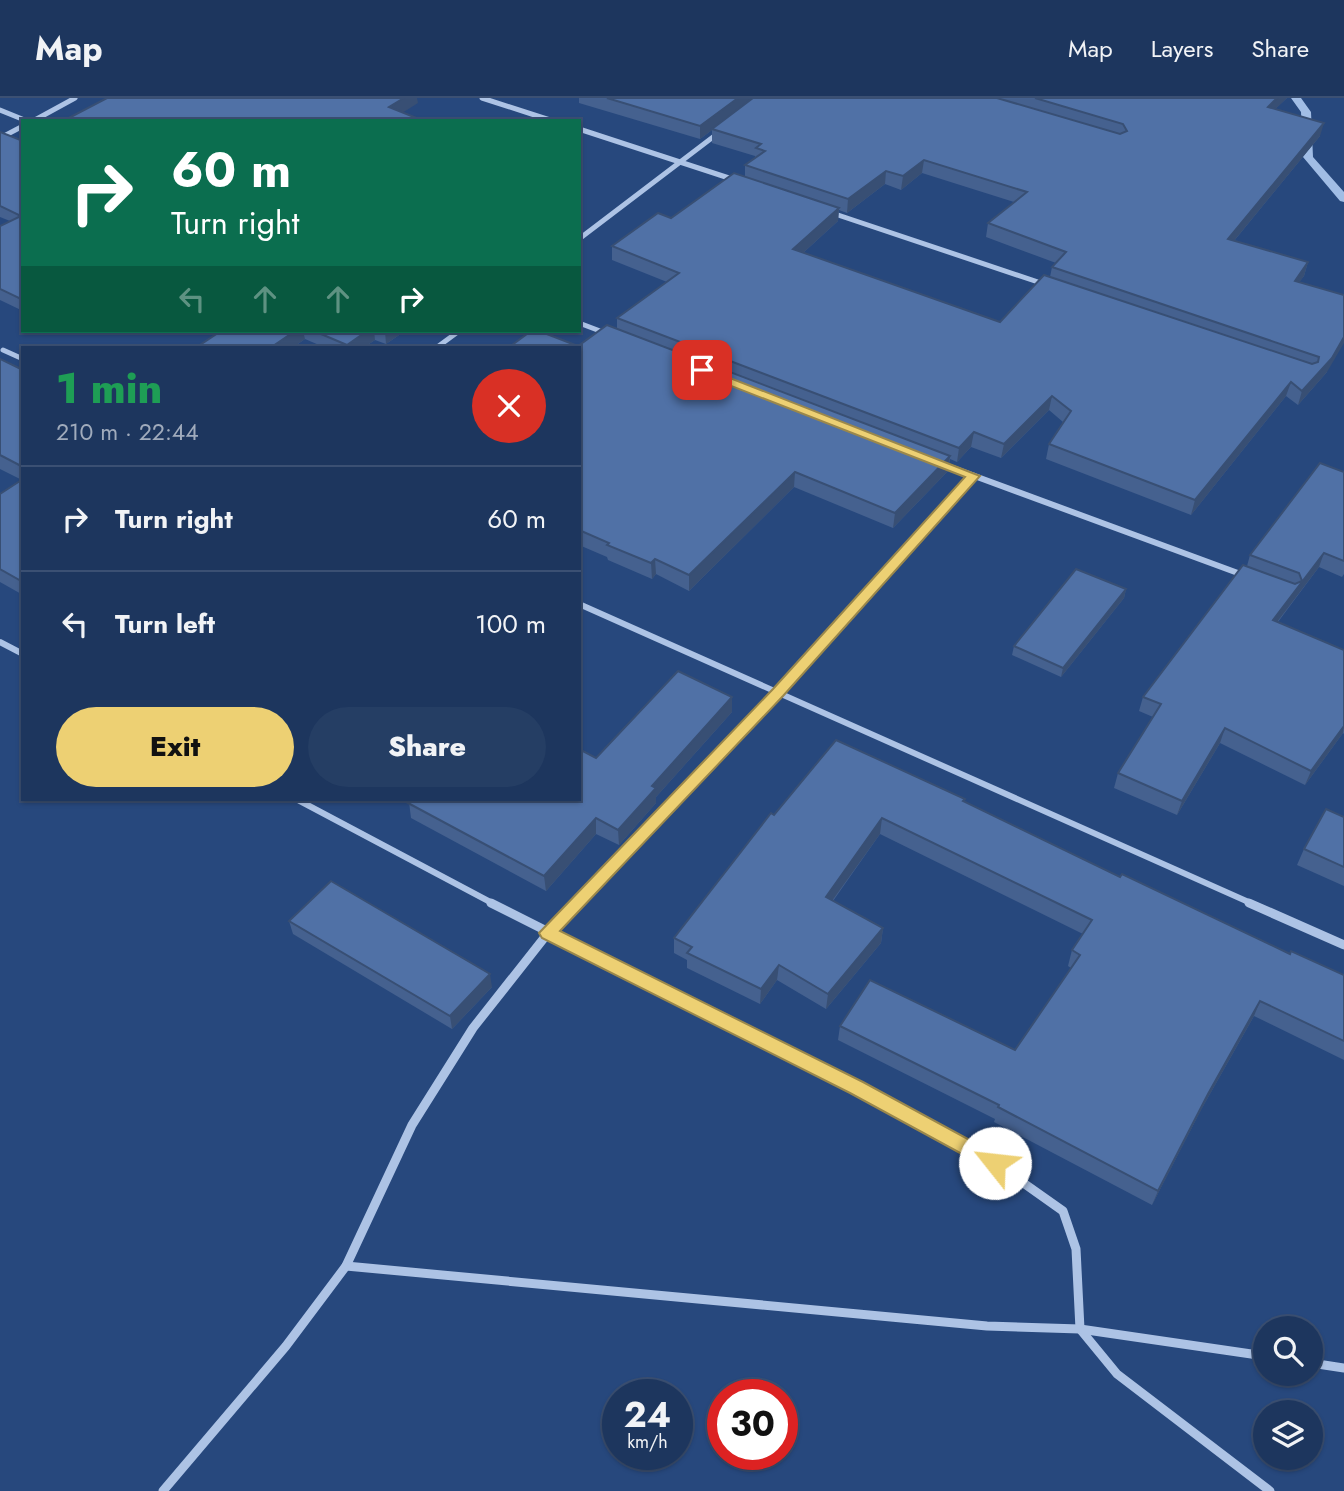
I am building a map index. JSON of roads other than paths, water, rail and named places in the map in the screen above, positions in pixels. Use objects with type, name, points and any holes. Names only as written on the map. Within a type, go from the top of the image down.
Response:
[{"type":"street","points":[[37,119],[75,98]]},
{"type":"street","points":[[482,98],[547,119]]},
{"type":"street","points":[[0,110],[22,119]]},
{"type":"street","points":[[0,138],[21,127]]},
{"type":"street","points":[[581,130],[747,184]]},
{"type":"street","points":[[581,238],[722,130]]},
{"type":"street","points":[[826,210],[1061,290]]},
{"type":"street","points":[[581,324],[617,337]]},
{"type":"street","points":[[439,346],[456,333]]},
{"type":"street","points":[[3,350],[21,358]]},
{"type":"street","points":[[936,461],[1254,579]]},
{"type":"street","points":[[163,1491],[286,1346],[346,1266],[412,1125],[473,1028],[548,933],[778,693],[974,476]]},
{"type":"street","points":[[581,605],[1344,946]]},
{"type":"street","points":[[0,642],[21,653]]},
{"type":"street","points":[[300,801],[548,933],[856,1087],[995,1163],[1063,1211],[1076,1249],[1080,1329],[1117,1374],[1270,1491]]},
{"type":"street","points":[[346,1266],[974,1325],[1080,1329],[1253,1354]]},
{"type":"street","points":[[1323,1365],[1344,1368]]},
{"type":"waterway","points":[[1296,98],[1306,112],[1308,157],[1344,199]]}]
